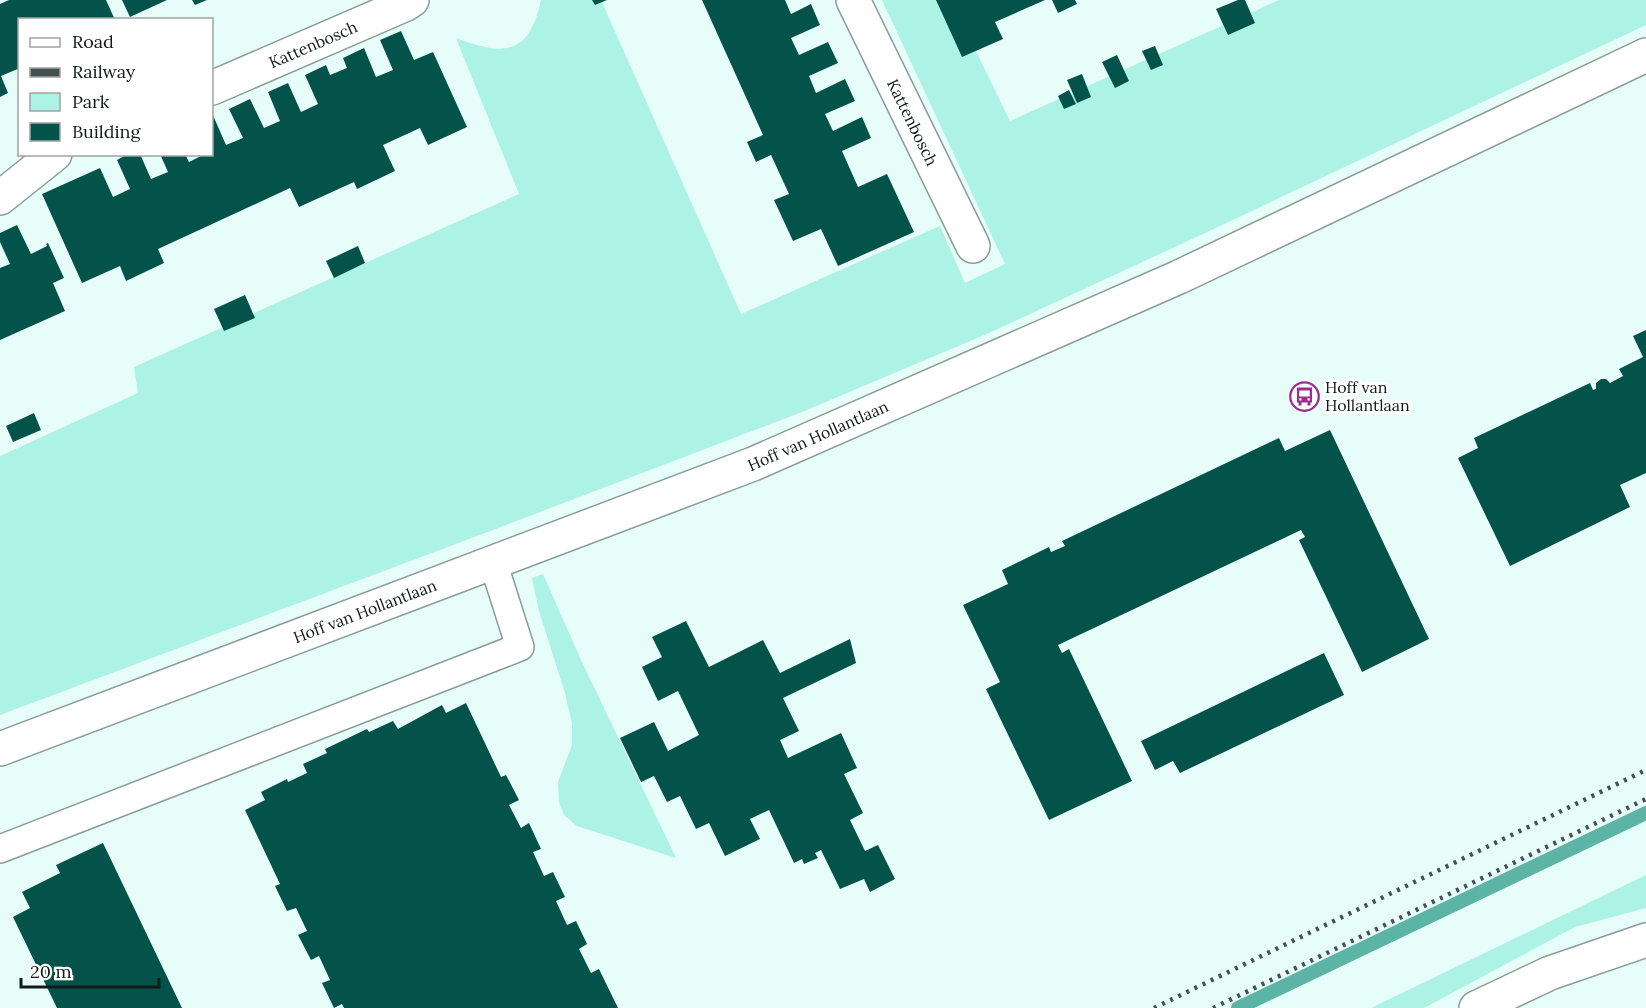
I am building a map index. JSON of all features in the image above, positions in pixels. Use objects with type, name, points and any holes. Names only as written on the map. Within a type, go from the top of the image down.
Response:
[{"type":"street","name":"Kattenbosch","points":[[213,88],[412,0]]},
{"type":"street","name":"Kattenbosch","points":[[853,0],[974,246]]},
{"type":"street","name":"Hoff van Hollantlaan","points":[[0,749],[753,464],[1158,286],[1646,55]]},
{"type":"street","points":[[0,198],[52,156]]},
{"type":"street","points":[[1476,1008],[1550,973],[1646,940]]},
{"type":"lane","points":[[0,849],[520,647],[493,562]]},
{"type":"green space","points":[[541,0],[601,0],[741,314],[940,226],[965,283],[1005,264],[882,0],[951,0],[1010,121],[1279,0],[1646,0],[1646,25],[989,333],[802,412],[0,715],[0,456],[138,393],[134,367],[519,194],[456,38],[488,48],[512,47],[529,32]]},
{"type":"green space","points":[[543,574],[581,660],[676,858],[577,826],[564,815],[559,802],[558,782],[572,745],[572,724],[565,693],[539,611],[532,578]]},
{"type":"green space","points":[[1646,875],[1646,908],[1575,927],[1424,1008],[1371,1008]]},
{"type":"building","points":[[9,0],[106,0],[114,18],[18,18],[18,69],[1,76],[8,93],[0,97],[0,4]]},
{"type":"building","points":[[122,0],[167,0],[130,17]]},
{"type":"building","points":[[192,0],[207,0],[195,5]]},
{"type":"building","points":[[592,0],[607,0],[595,5]]},
{"type":"building","points":[[702,0],[785,0],[791,14],[811,4],[820,25],[791,38],[799,55],[828,42],[838,63],[809,76],[816,93],[845,79],[855,101],[825,114],[833,131],[862,117],[871,138],[842,151],[858,187],[887,174],[914,232],[838,266],[821,229],[793,241],[774,200],[789,194],[771,155],[756,162],[747,142],[763,135]]},
{"type":"building","points":[[936,0],[1045,0],[995,22],[1003,39],[962,57]]},
{"type":"building","points":[[1052,0],[1075,0],[1077,4],[1058,13]]},
{"type":"building","points":[[1238,0],[1245,0],[1255,23],[1228,35],[1216,9]]},
{"type":"building","points":[[401,31],[414,60],[433,52],[467,127],[428,145],[420,128],[383,145],[395,171],[357,189],[354,182],[299,207],[290,188],[158,249],[164,263],[126,281],[120,266],[82,283],[42,194],[100,168],[113,197],[130,189],[117,160],[124,156],[141,156],[151,179],[168,172],[161,156],[186,156],[189,162],[201,156],[213,156],[213,115],[226,145],[243,138],[229,109],[250,99],[264,128],[280,121],[268,92],[288,83],[301,112],[318,104],[305,75],[326,65],[330,75],[347,68],[343,58],[364,48],[376,77],[393,70],[380,40]]},
{"type":"building","points":[[1155,46],[1163,65],[1151,70],[1142,51]]},
{"type":"building","points":[[1117,55],[1129,81],[1115,88],[1102,62]]},
{"type":"building","points":[[1082,74],[1091,97],[1077,103],[1067,80]]},
{"type":"building","points":[[1069,90],[1076,104],[1064,109],[1058,96]]},
{"type":"building","points":[[17,225],[31,254],[47,246],[48,243],[64,278],[53,283],[65,311],[0,340],[0,268],[10,264],[0,242],[0,233]]},
{"type":"building","points":[[358,246],[365,263],[334,278],[326,261]]},
{"type":"building","points":[[245,295],[255,318],[224,331],[214,309]]},
{"type":"building","points":[[1646,330],[1646,473],[1620,485],[1630,507],[1510,566],[1458,458],[1478,448],[1474,438],[1590,383],[1593,390],[1596,389],[1596,383],[1601,379],[1606,379],[1610,383],[1623,376],[1619,369],[1643,357],[1633,336]]},
{"type":"building","points":[[34,413],[41,430],[13,442],[6,426]]},
{"type":"building","points":[[1330,430],[1429,639],[1362,672],[1299,540],[1305,537],[1301,530],[1058,645],[1062,653],[1069,649],[1132,781],[1049,820],[986,689],[1000,682],[963,605],[1008,584],[1002,570],[1049,547],[1051,552],[1065,546],[1062,541],[1279,438],[1285,451]]},
{"type":"building","points":[[686,621],[709,667],[763,640],[780,673],[850,639],[856,663],[783,698],[799,731],[780,740],[788,758],[841,733],[857,768],[844,774],[863,813],[850,820],[865,851],[878,845],[895,879],[870,892],[864,879],[840,889],[821,850],[815,853],[818,858],[804,864],[802,859],[794,863],[769,810],[750,819],[760,839],[725,856],[709,823],[696,829],[680,796],[667,802],[654,776],[641,782],[620,738],[654,722],[668,751],[699,735],[678,691],[658,701],[642,667],[662,657],[652,637]]},
{"type":"building","points":[[1324,653],[1344,695],[1180,773],[1173,761],[1155,770],[1141,741]]},
{"type":"building","points":[[466,703],[501,777],[506,775],[519,800],[509,805],[521,828],[529,823],[541,849],[533,852],[544,876],[553,872],[565,897],[556,901],[567,925],[576,921],[587,944],[579,949],[591,973],[599,969],[618,1008],[344,1008],[342,1004],[334,1008],[322,983],[330,980],[319,956],[311,960],[298,935],[307,931],[296,908],[287,911],[275,886],[280,884],[245,810],[265,800],[261,792],[287,779],[288,782],[307,773],[303,764],[327,753],[325,749],[367,729],[369,732],[393,721],[398,729],[442,705],[446,713]]},
{"type":"building","points":[[103,843],[182,1008],[57,1008],[13,917],[30,908],[22,892],[60,873],[56,865]]},
{"type":"waterway","points":[[1238,1008],[1646,813]]},
{"type":"railway","points":[[1154,1008],[1646,770]]},
{"type":"railway","points":[[1213,1008],[1646,799]]},
{"type":"place","name":"Hoff van Hollantlaan","points":[[1304,396]]}]
